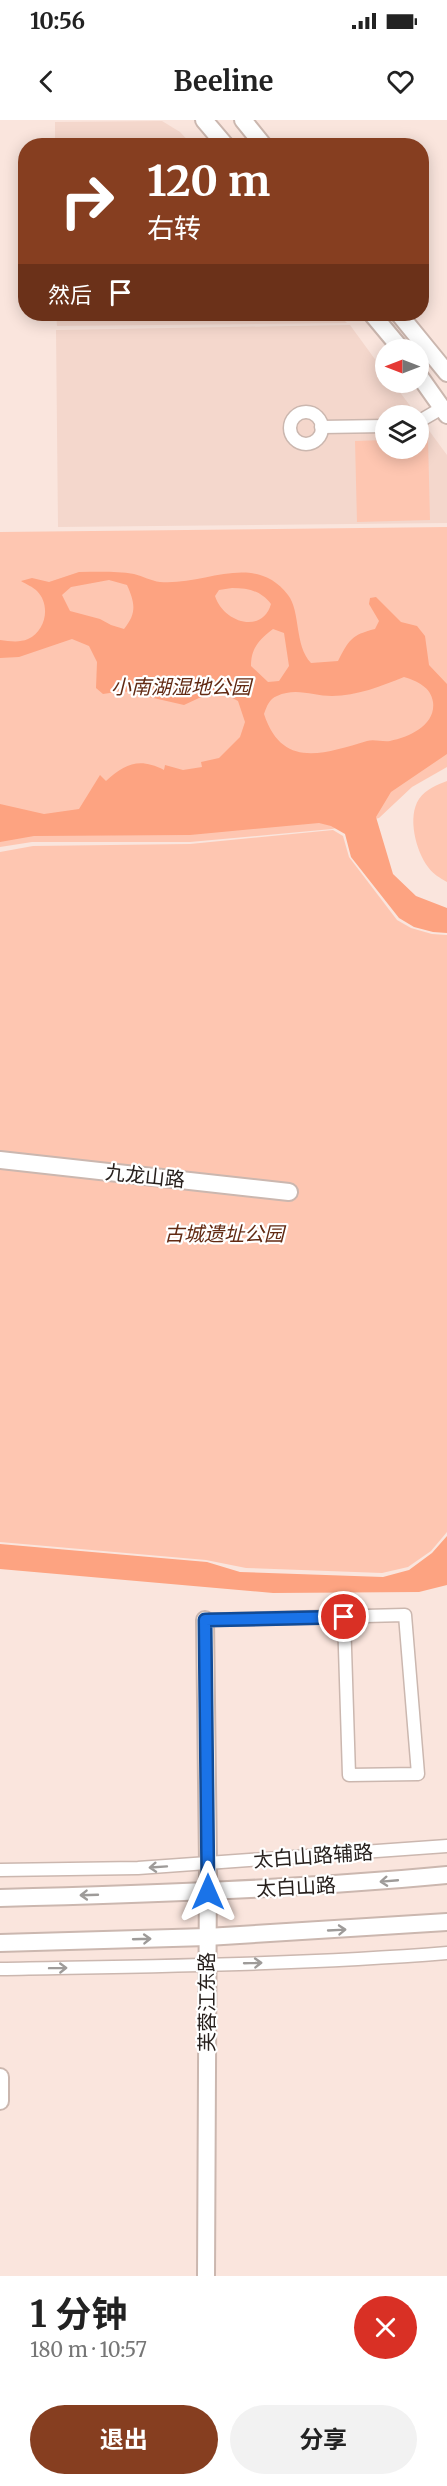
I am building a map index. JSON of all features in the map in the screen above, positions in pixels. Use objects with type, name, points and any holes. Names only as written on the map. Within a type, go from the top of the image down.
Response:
[{"type":"street","points":[[204,120],[219,138]]},
{"type":"street","points":[[243,120],[258,138]]},
{"type":"street","points":[[378,321],[393,339]]},
{"type":"street","points":[[405,321],[447,372]]},
{"type":"street","points":[[429,390],[444,412],[429,418]]},
{"type":"street","points":[[321,427],[375,426]]},
{"type":"street","name":"九龙山路","points":[[0,1160],[289,1192]]},
{"type":"street","points":[[205,1620],[405,1615],[418,1774],[349,1776],[344,1617]]},
{"type":"street","name":"芙蓉江东路","points":[[205,1620],[208,1864],[206,2276]]},
{"type":"street","name":"太白山路辅路","points":[[0,1870],[138,1868],[447,1846]]},
{"type":"street","name":"太白山路","points":[[0,1898],[208,1892],[346,1884],[447,1875]]},
{"type":"street","points":[[0,1943],[207,1937],[447,1922]]},
{"type":"street","points":[[0,1969],[389,1958],[447,1953]]},
{"type":"street","points":[[0,2078],[0,2101]]},
{"type":"shaded area","points":[[162,121],[186,138],[55,138],[55,122]]},
{"type":"shaded area","points":[[57,321],[345,321],[347,323],[57,326]]},
{"type":"shaded area","points":[[350,325],[375,359],[375,393],[400,393],[410,405],[375,405],[375,459],[429,459],[429,431],[447,455],[447,523],[58,527],[56,330]]},
{"type":"shaded area","points":[[79,572],[127,573],[160,582],[177,582],[228,574],[260,575],[275,582],[288,595],[295,610],[302,647],[311,663],[338,661],[352,639],[375,629],[379,621],[369,604],[370,598],[376,597],[401,622],[417,626],[425,636],[429,665],[447,684],[447,754],[391,792],[376,817],[393,874],[416,896],[447,908],[447,933],[414,927],[399,918],[351,857],[345,834],[331,826],[319,823],[190,835],[34,836],[0,842],[0,804],[44,814],[79,809],[100,775],[106,781],[120,770],[140,763],[164,770],[165,765],[183,770],[202,767],[201,762],[219,758],[240,737],[245,722],[238,701],[223,693],[199,698],[184,705],[123,691],[103,694],[96,688],[97,662],[89,646],[72,639],[19,657],[0,658],[0,640],[28,639],[39,630],[44,617],[44,603],[41,597],[21,581],[32,578],[49,582]],"holes":[[[109,580],[127,585],[132,597],[133,613],[124,629],[100,619],[70,611],[62,595],[71,587]],[[232,588],[249,590],[259,593],[271,604],[266,614],[260,619],[251,622],[243,621],[226,613],[219,605],[215,596],[219,590]],[[273,629],[284,633],[289,666],[279,681],[268,682],[251,666],[254,649]],[[404,677],[418,683],[429,692],[432,697],[433,710],[420,729],[398,739],[370,740],[320,753],[293,750],[282,743],[272,731],[264,714],[272,699],[284,693],[341,696],[369,690]]]},
{"type":"shaded area","points":[[447,1536],[447,1585],[419,1592],[273,1593],[0,1569],[0,1544],[207,1562],[240,1572],[383,1577],[409,1570],[432,1553]]},
{"type":"green space","points":[[375,440],[375,459],[428,459],[430,520],[357,522],[355,441]]},
{"type":"green space","name":"小南湖湿地公园","points":[[447,527],[447,767],[412,787],[379,818],[332,829],[190,842],[32,842],[0,847],[0,532]]},
{"type":"green space","points":[[447,781],[447,882],[428,867],[420,852],[413,824],[415,806],[419,799],[428,790]]},
{"type":"green space","name":"古城遗址公园","points":[[333,830],[343,836],[349,857],[397,920],[411,928],[432,934],[447,935],[447,1532],[431,1551],[408,1567],[382,1573],[246,1568],[206,1560],[0,1542],[0,852],[33,846],[190,844]]},
{"type":"route","points":[[208,1892],[205,1620],[344,1617]]}]
